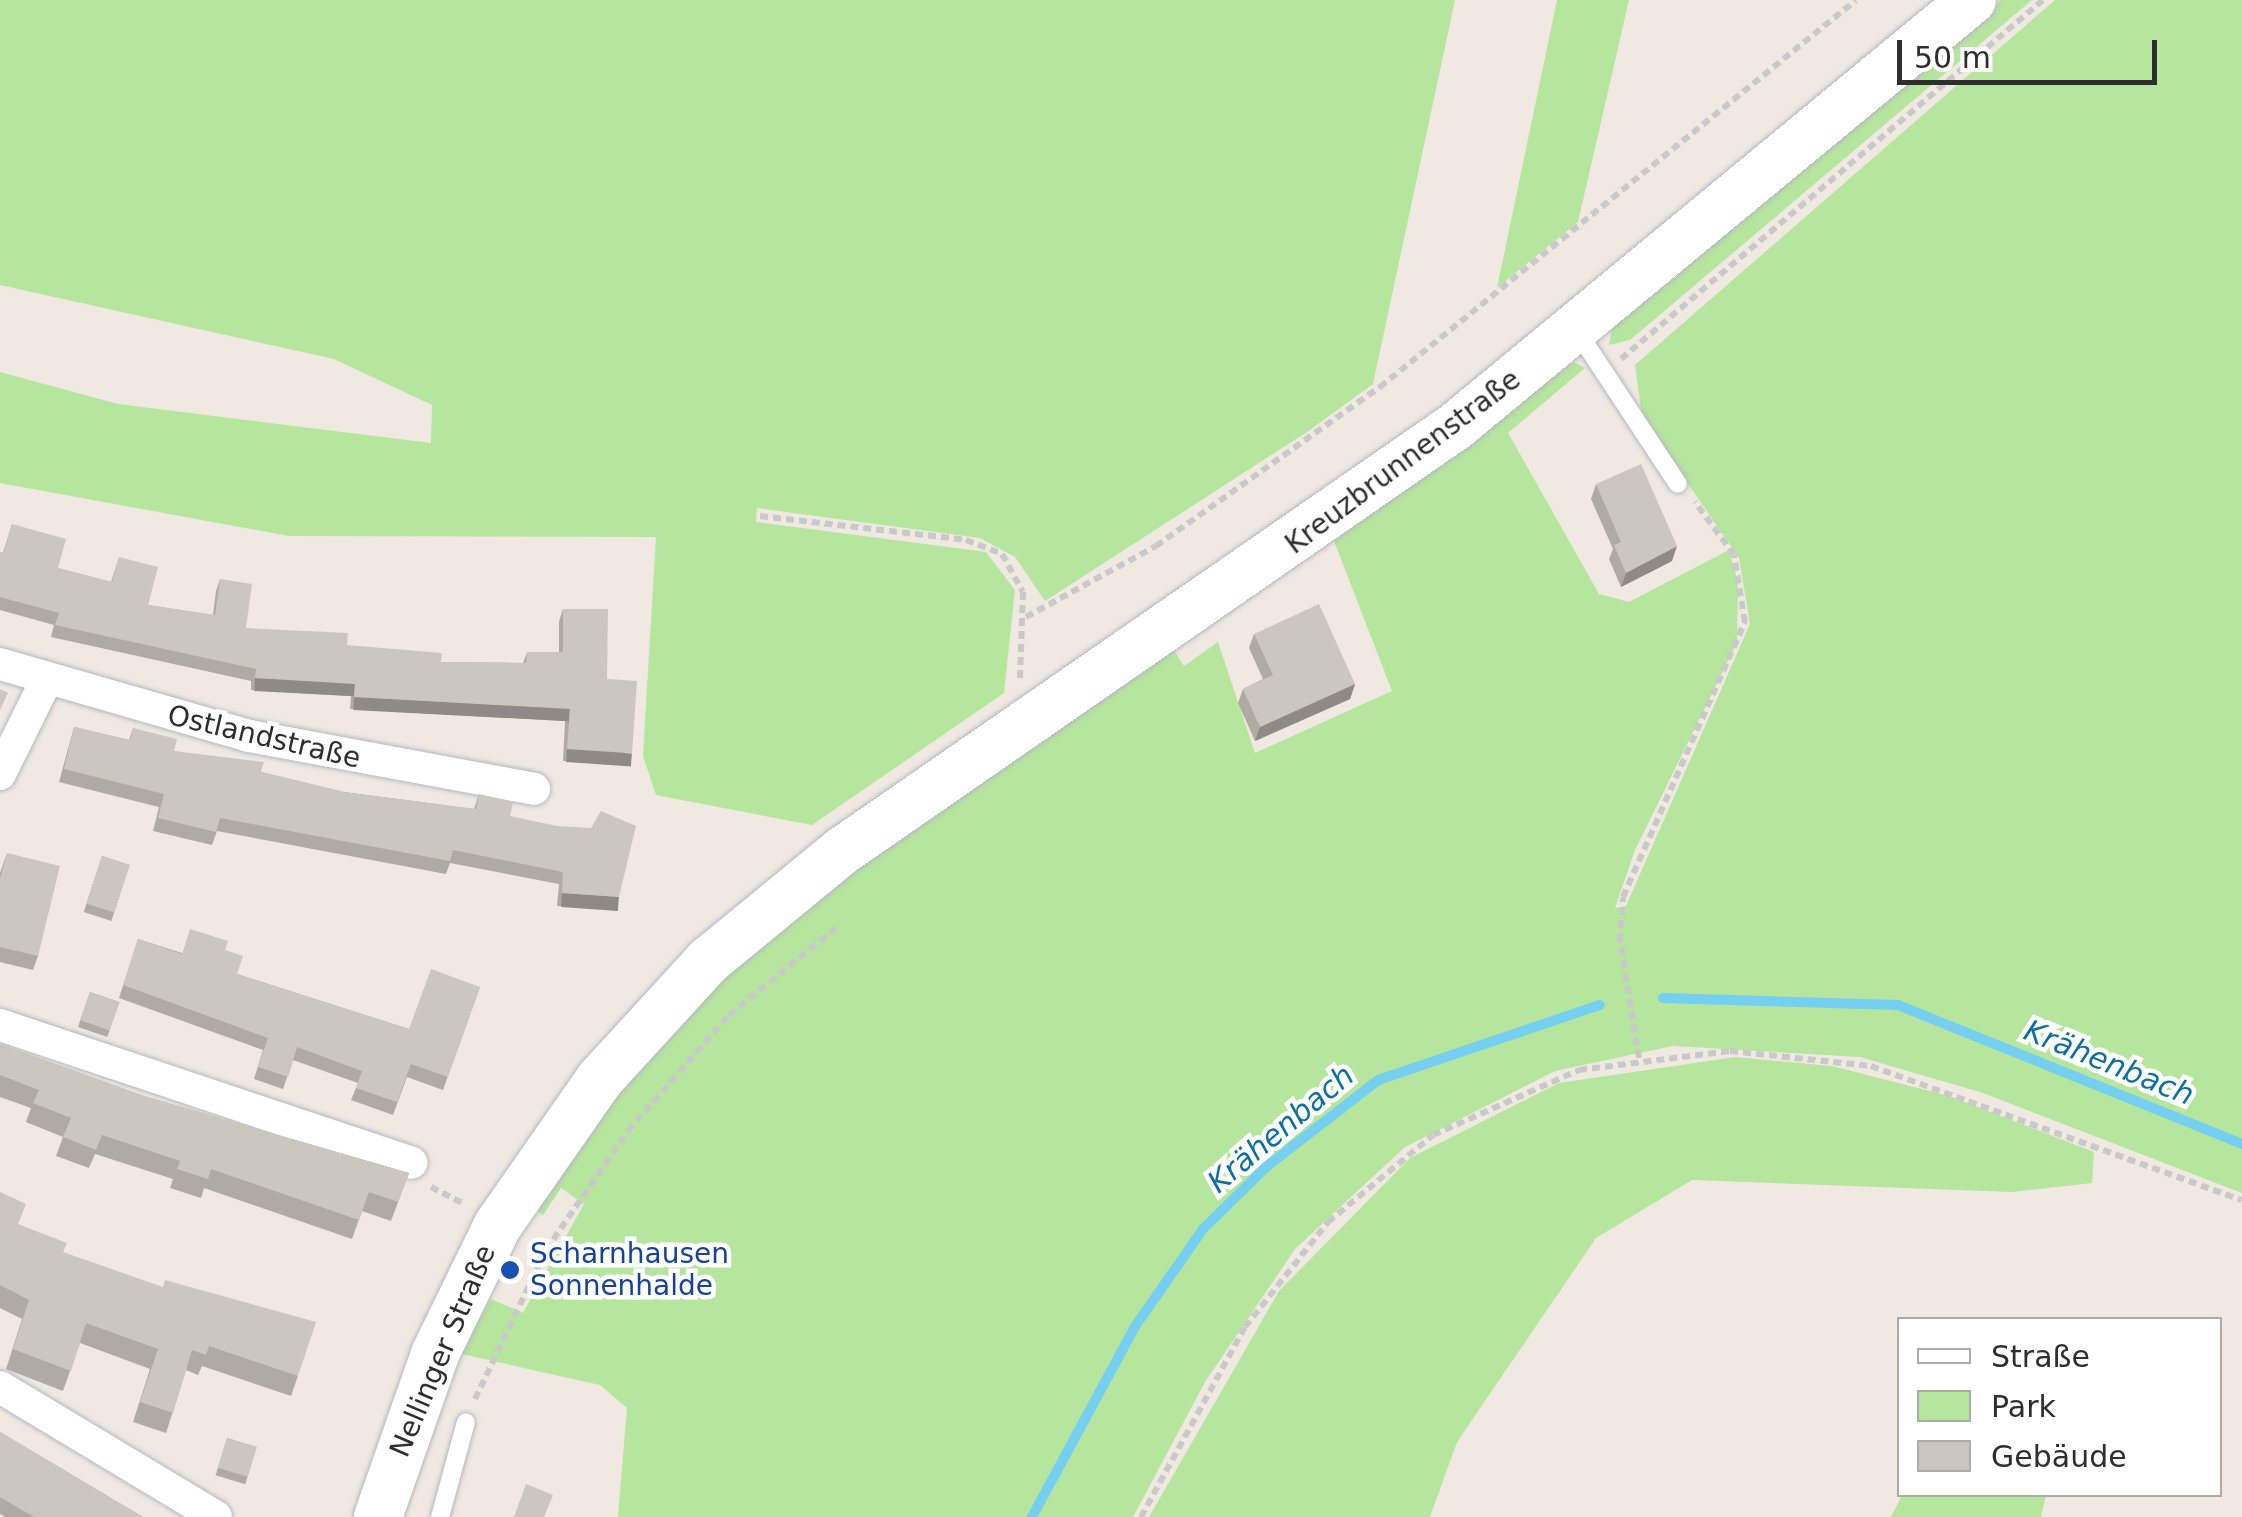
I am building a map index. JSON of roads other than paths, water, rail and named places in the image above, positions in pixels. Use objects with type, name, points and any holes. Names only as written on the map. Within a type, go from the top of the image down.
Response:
[{"type":"main road","name":"Kreuzbrunnenstraße","points":[[802,881],[1307,535],[1577,331],[1972,0]]},
{"type":"main road","name":"Nellinger Straße","points":[[378,1517],[448,1324],[544,1154],[664,1006],[802,881]]},
{"type":"street","name":"Ostlandstraße","points":[[0,664],[46,681],[250,736],[534,790]]},
{"type":"street","points":[[0,774],[46,681]]},
{"type":"street","points":[[0,1025],[412,1163]]},
{"type":"street","points":[[0,1387],[216,1517]]},
{"type":"lane","points":[[1577,331],[1608,368],[1678,484]]},
{"type":"lane","name":"Nellinger Straße","points":[[440,1517],[466,1422]]},
{"type":"waterway","name":"Krähenbach","points":[[1663,998],[1898,1005],[2242,1144]]},
{"type":"waterway","name":"Krähenbach","points":[[1032,1517],[1134,1328],[1203,1229],[1266,1167],[1378,1080],[1600,1005]]},
{"type":"place","name":"Scharnhausen Sonnenhalde","points":[[510,1270]]}]
